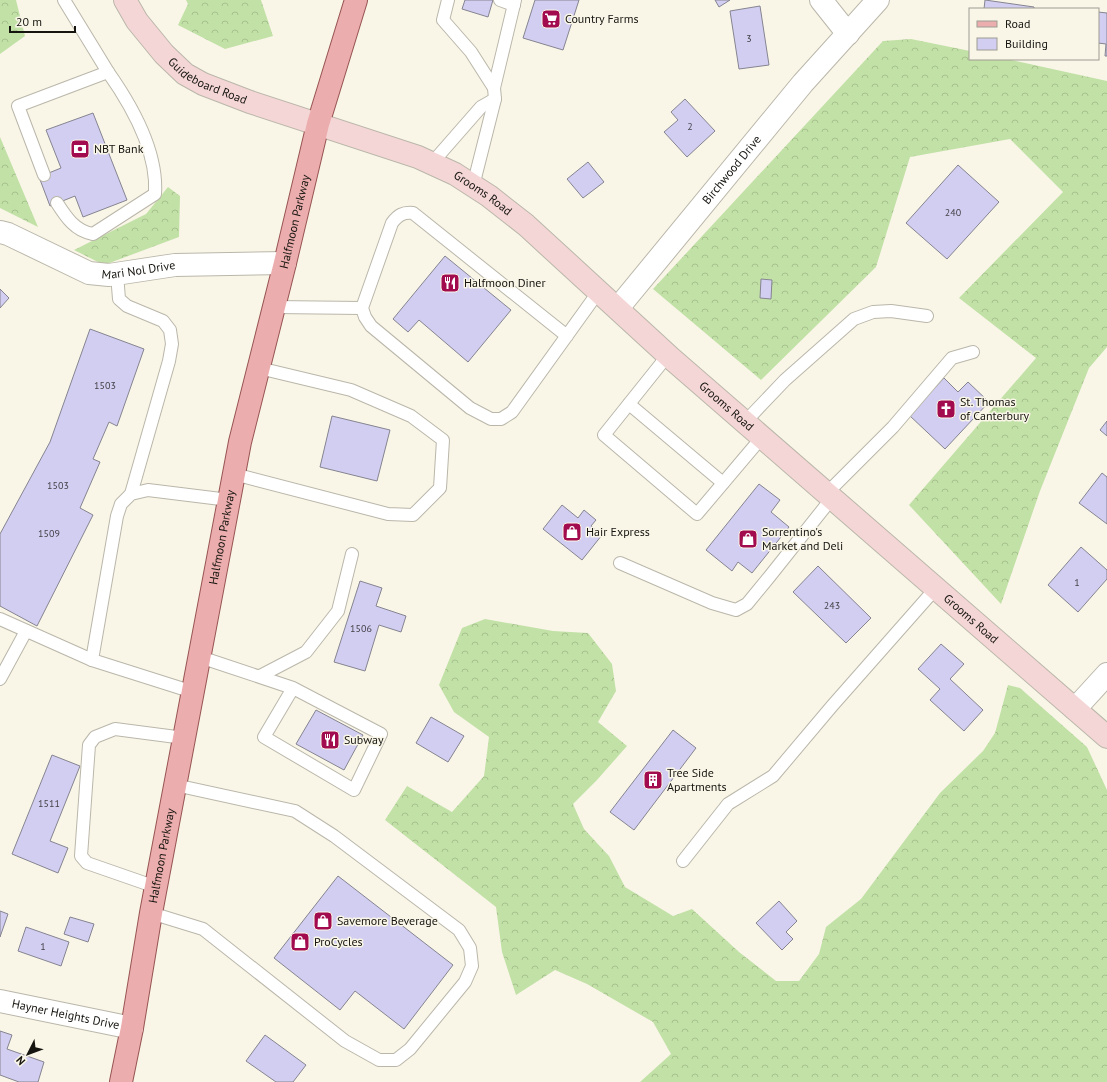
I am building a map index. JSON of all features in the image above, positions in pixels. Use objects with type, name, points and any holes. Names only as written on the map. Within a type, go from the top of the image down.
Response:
[{"type":"main road","name":"Halfmoon Parkway","points":[[121,1082],[132,1028],[151,913],[240,442],[318,124],[356,0]]},
{"type":"street","name":"Guideboard Road","points":[[125,0],[137,21],[164,54],[185,74],[210,87],[250,102],[318,124]]},
{"type":"street","points":[[821,0],[848,34]]},
{"type":"street","name":"Birchwood Drive","points":[[618,308],[802,84],[878,0]]},
{"type":"street","name":"Grooms Road","points":[[318,124],[418,157],[455,174],[526,225],[668,355],[1107,737]]},
{"type":"street","name":"Mari Nol Drive","points":[[0,232],[8,234],[89,273],[109,275],[174,265],[285,263]]},
{"type":"street","points":[[1075,709],[1107,674]]},
{"type":"street","name":"Hayner Heights Drive","points":[[0,1001],[132,1028]]},
{"type":"lane","points":[[57,203],[66,218],[84,232],[93,234],[155,194],[156,179],[145,135],[125,96],[108,72],[64,0]]},
{"type":"lane","points":[[448,0],[443,20],[471,52],[495,93]]},
{"type":"lane","points":[[473,186],[495,93],[514,2],[500,0]]},
{"type":"lane","points":[[44,175],[18,106],[108,72]]},
{"type":"lane","points":[[432,163],[495,93]]},
{"type":"lane","points":[[567,336],[413,213],[406,212],[398,216],[392,223],[362,308],[365,316],[371,326],[470,408],[491,419],[501,419],[512,412],[567,336],[599,291]]},
{"type":"lane","points":[[92,660],[117,516],[121,504],[131,494],[169,361],[172,344],[170,330],[163,322],[126,306],[119,299],[117,274]]},
{"type":"lane","points":[[274,307],[362,308]]},
{"type":"lane","points":[[745,422],[785,380],[854,319],[873,312],[891,312],[927,316]]},
{"type":"lane","points":[[620,563],[712,603],[736,610],[747,604],[830,495],[893,427],[952,358],[973,352]]},
{"type":"lane","points":[[668,355],[604,435],[697,514],[762,437]]},
{"type":"lane","points":[[234,474],[388,514],[413,515],[440,488],[443,440],[411,416],[351,390],[259,368]]},
{"type":"lane","points":[[629,404],[723,483]]},
{"type":"lane","points":[[131,494],[148,490],[229,500]]},
{"type":"lane","points":[[260,676],[306,652],[338,611],[352,554]]},
{"type":"lane","points":[[683,861],[728,804],[773,776],[832,706],[936,588]]},
{"type":"lane","points":[[0,619],[92,660],[193,692]]},
{"type":"lane","points":[[0,679],[26,631]]},
{"type":"lane","points":[[200,657],[293,688],[381,734],[354,790],[264,737],[293,688]]},
{"type":"lane","points":[[156,887],[87,863],[81,856],[90,745],[95,737],[115,729],[184,738]]},
{"type":"lane","points":[[151,913],[203,929],[345,1041],[379,1060],[396,1060],[410,1049],[465,982],[472,966],[470,948],[459,930],[334,836],[295,811],[175,784]]},
{"type":"green space","points":[[0,0],[16,0],[25,36],[0,54]]},
{"type":"green space","points":[[186,0],[261,0],[273,36],[225,49],[178,25],[188,4]]},
{"type":"green space","points":[[911,39],[969,51],[969,60],[1012,60],[1107,81],[1107,347],[1089,368],[1040,491],[1001,604],[909,505],[1036,358],[959,298],[1063,192],[1010,139],[910,157],[876,267],[761,380],[653,289],[883,41]]},
{"type":"green space","points":[[0,137],[38,227],[0,208]]},
{"type":"green space","points":[[168,187],[180,196],[179,237],[104,265],[74,250],[146,214]]},
{"type":"green space","points":[[485,619],[553,631],[588,633],[612,664],[616,691],[598,722],[627,746],[597,780],[573,804],[584,829],[609,856],[625,887],[673,916],[692,909],[739,952],[776,981],[799,981],[819,954],[826,927],[861,899],[940,793],[983,751],[995,733],[1008,685],[1020,688],[1087,747],[1107,790],[1107,1082],[640,1082],[671,1054],[653,1022],[587,984],[555,970],[516,995],[502,952],[496,907],[385,820],[407,786],[452,812],[484,776],[489,737],[454,712],[439,685],[462,628]]},
{"type":"building","points":[[465,0],[493,0],[488,17],[462,9]]},
{"type":"building","name":"Country Farms","points":[[535,0],[579,0],[563,50],[523,38]]},
{"type":"building","points":[[715,0],[730,0],[719,7]]},
{"type":"building","points":[[985,0],[1034,7],[1034,8],[984,8]]},
{"type":"building","points":[[760,6],[769,65],[739,69],[730,11]]},
{"type":"building","points":[[1099,12],[1107,13],[1107,56],[1105,56],[1106,44],[1099,43]]},
{"type":"building","points":[[685,99],[715,131],[687,157],[664,132],[678,120],[671,112]]},
{"type":"building","name":"NBT Bank","points":[[93,113],[127,200],[83,217],[75,196],[50,206],[39,177],[61,168],[46,130]]},
{"type":"building","points":[[588,162],[604,182],[583,198],[567,179]]},
{"type":"building","points":[[958,165],[999,202],[947,259],[906,223]]},
{"type":"building","name":"Halfmoon Diner","points":[[445,256],[511,310],[468,362],[419,320],[408,332],[393,319]]},
{"type":"building","points":[[761,279],[772,280],[771,299],[760,298]]},
{"type":"building","points":[[0,289],[9,298],[0,308]]},
{"type":"building","points":[[90,329],[144,349],[117,426],[109,422],[93,459],[100,462],[80,508],[93,515],[37,626],[0,606],[0,534],[50,442]]},
{"type":"building","name":"St. Thomas of Canterbury","points":[[944,378],[958,392],[968,382],[989,402],[945,449],[909,415]]},
{"type":"building","points":[[332,416],[390,430],[377,481],[320,467]]},
{"type":"building","points":[[1107,421],[1107,436],[1100,430]]},
{"type":"building","points":[[1102,473],[1107,477],[1107,524],[1079,503]]},
{"type":"building","name":"Sorrentino's Market and Deli","points":[[759,484],[780,500],[771,512],[789,527],[752,573],[738,562],[732,571],[706,550]]},
{"type":"building","name":"Hair Express","points":[[562,505],[578,518],[584,510],[596,520],[591,526],[602,535],[582,560],[543,529]]},
{"type":"building","points":[[1081,547],[1107,570],[1107,579],[1078,612],[1048,585]]},
{"type":"building","points":[[818,566],[871,618],[846,643],[793,592]]},
{"type":"building","points":[[360,581],[382,588],[376,606],[406,616],[401,632],[379,625],[365,671],[334,662]]},
{"type":"building","points":[[941,644],[964,664],[950,679],[983,710],[964,731],[930,700],[940,689],[918,669]]},
{"type":"building","name":"Subway","points":[[316,710],[363,735],[344,770],[296,744]]},
{"type":"building","points":[[431,717],[464,736],[448,762],[416,743]]},
{"type":"building","name":"Tree Side Apartments","points":[[673,730],[696,748],[634,830],[610,812]]},
{"type":"building","points":[[52,755],[80,766],[50,841],[68,848],[58,873],[12,854]]},
{"type":"building","points":[[338,876],[453,965],[404,1029],[355,991],[340,1010],[274,958]]},
{"type":"building","points":[[779,901],[797,921],[786,932],[793,939],[782,950],[756,923]]},
{"type":"building","points":[[0,911],[8,914],[0,937]]},
{"type":"building","points":[[70,917],[94,924],[88,942],[64,934]]},
{"type":"building","points":[[26,927],[69,942],[61,966],[18,951]]},
{"type":"building","points":[[0,1031],[12,1035],[7,1049],[44,1062],[38,1082],[19,1082],[0,1075]]},
{"type":"building","points":[[265,1035],[306,1065],[293,1082],[276,1082],[246,1061]]},
{"type":"place","name":"Country Farms","points":[[551,19]]},
{"type":"place","name":"NBT Bank","points":[[80,149]]},
{"type":"place","name":"Halfmoon Diner","points":[[450,283]]},
{"type":"place","name":"St. Thomas of Canterbury","points":[[946,409]]},
{"type":"place","name":"Hair Express","points":[[572,532]]},
{"type":"place","name":"Sorrentino's Market and Deli","points":[[748,539]]},
{"type":"place","name":"Subway","points":[[330,740]]},
{"type":"place","name":"Tree Side Apartments","points":[[653,780]]},
{"type":"place","name":"Savemore Beverage","points":[[323,921]]},
{"type":"place","name":"ProCycles","points":[[300,942]]}]
